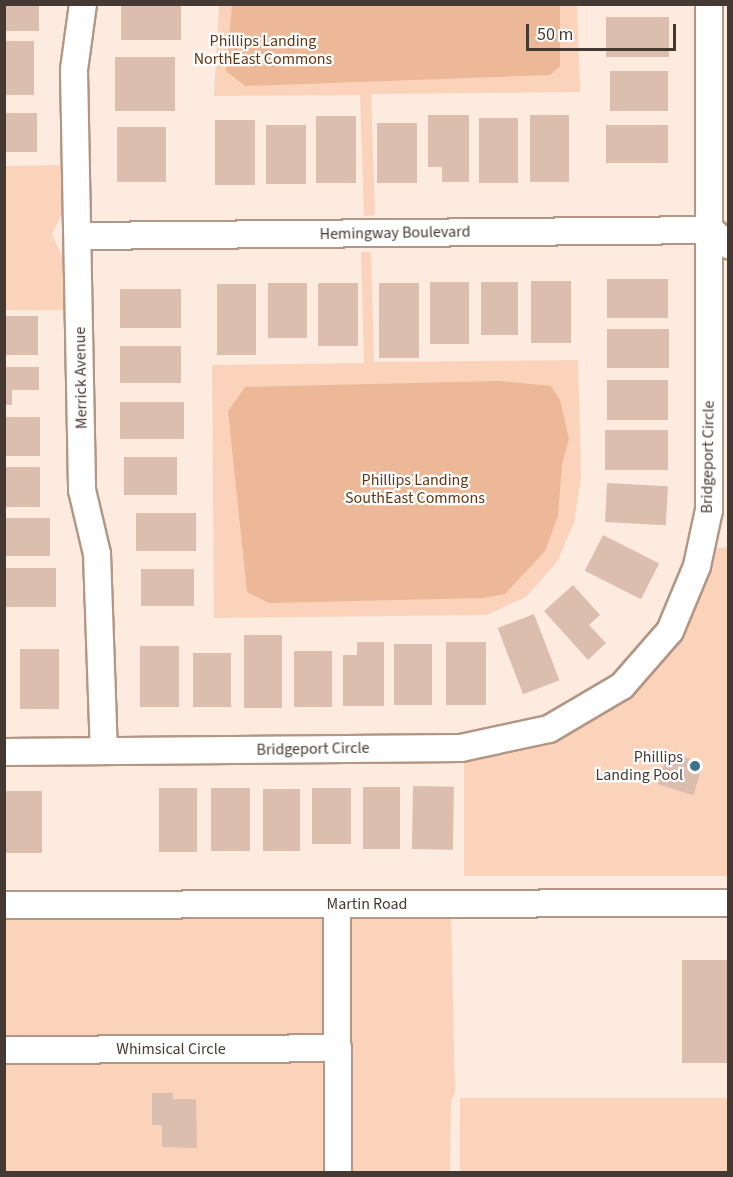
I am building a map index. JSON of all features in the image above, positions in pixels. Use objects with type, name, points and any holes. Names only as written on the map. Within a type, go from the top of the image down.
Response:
[{"type":"street","name":"Merrick Avenue","points":[[83,4],[74,70],[79,236],[82,489],[97,554],[104,751]]},
{"type":"street","name":"Bridgeport Circle","points":[[4,752],[461,748],[549,729],[622,686],[670,631],[697,566],[709,510],[723,229],[709,4]]},
{"type":"street","name":"Hemingway Boulevard","points":[[79,236],[723,229]]},
{"type":"street","name":"Martin Road","points":[[4,905],[729,903]]},
{"type":"street","points":[[337,904],[338,1173]]},
{"type":"street","name":"Whimsical Circle","points":[[4,1050],[338,1048]]},
{"type":"green space","name":"Phillips Landing NorthEast Commons","points":[[219,5],[577,5],[580,92],[371,94],[375,215],[364,216],[360,95],[214,96]]},
{"type":"green space","points":[[66,165],[66,205],[52,234],[68,269],[68,310],[5,310],[4,166]]},
{"type":"green space","name":"Phillips Landing SouthEast Commons","points":[[361,252],[371,252],[374,362],[578,360],[581,477],[574,523],[557,562],[526,597],[486,615],[214,618],[212,365],[364,363]]},
{"type":"green space","points":[[728,547],[728,876],[464,876],[464,758],[497,756],[545,744],[595,720],[632,693],[667,655],[690,621],[717,548]]},
{"type":"green space","points":[[4,916],[451,916],[455,1092],[451,1101],[450,1172],[5,1172]]},
{"type":"green space","points":[[460,1098],[728,1098],[728,1172],[460,1172]]},
{"type":"shaded area","name":"Phillips Landing NorthEast Commons","points":[[232,5],[560,5],[560,66],[550,75],[245,86],[226,71]]},
{"type":"shaded area","name":"Phillips Landing SouthEast Commons","points":[[499,381],[551,386],[560,400],[569,439],[562,464],[558,516],[545,551],[505,594],[483,598],[269,603],[247,592],[228,411],[245,387]]},
{"type":"building","points":[[4,4],[39,4],[39,31],[4,31]]},
{"type":"building","points":[[121,4],[181,4],[181,40],[121,40]]},
{"type":"building","points":[[606,17],[669,17],[669,57],[606,57]]},
{"type":"building","points":[[4,41],[34,41],[34,95],[4,95]]},
{"type":"building","points":[[115,57],[175,57],[175,111],[115,111]]},
{"type":"building","points":[[610,71],[668,71],[668,111],[610,111]]},
{"type":"building","points":[[4,113],[37,113],[37,152],[4,152]]},
{"type":"building","points":[[428,115],[469,115],[469,182],[442,182],[442,167],[428,167]]},
{"type":"building","points":[[530,115],[569,115],[569,182],[530,182]]},
{"type":"building","points":[[316,116],[356,116],[356,183],[316,183]]},
{"type":"building","points":[[479,118],[518,118],[518,183],[479,183]]},
{"type":"building","points":[[215,120],[255,120],[255,185],[215,185]]},
{"type":"building","points":[[377,123],[417,123],[417,183],[377,183]]},
{"type":"building","points":[[266,125],[306,125],[306,184],[266,184]]},
{"type":"building","points":[[606,125],[668,125],[668,163],[606,163]]},
{"type":"building","points":[[117,127],[166,127],[166,182],[117,182]]},
{"type":"building","points":[[607,279],[668,279],[668,318],[607,318]]},
{"type":"building","points":[[531,281],[571,281],[571,343],[531,343]]},
{"type":"building","points":[[430,282],[469,282],[469,344],[430,344]]},
{"type":"building","points":[[481,282],[518,282],[518,335],[481,335]]},
{"type":"building","points":[[268,283],[307,283],[307,338],[268,338]]},
{"type":"building","points":[[318,283],[358,283],[358,346],[318,346]]},
{"type":"building","points":[[379,283],[419,283],[419,358],[379,358]]},
{"type":"building","points":[[217,284],[256,284],[256,355],[217,355]]},
{"type":"building","points":[[120,289],[181,289],[181,328],[120,328]]},
{"type":"building","points":[[4,316],[38,316],[38,355],[4,355]]},
{"type":"building","points":[[607,329],[669,329],[669,368],[607,368]]},
{"type":"building","points":[[120,346],[181,346],[181,383],[120,383]]},
{"type":"building","points":[[5,367],[39,367],[39,390],[12,390],[12,405],[5,405]]},
{"type":"building","points":[[607,380],[668,380],[668,420],[607,420]]},
{"type":"building","points":[[120,402],[184,402],[184,439],[120,439]]},
{"type":"building","points":[[4,417],[40,417],[40,456],[4,456]]},
{"type":"building","points":[[605,430],[668,430],[668,470],[605,470]]},
{"type":"building","points":[[124,457],[177,457],[177,495],[124,495]]},
{"type":"building","points":[[4,467],[40,467],[40,507],[4,507]]},
{"type":"building","points":[[607,483],[668,486],[666,525],[605,522]]},
{"type":"building","points":[[136,513],[196,513],[196,551],[136,551]]},
{"type":"building","points":[[4,518],[50,518],[50,556],[4,556]]},
{"type":"building","points":[[603,535],[659,564],[641,599],[585,571]]},
{"type":"building","points":[[4,568],[56,568],[56,607],[4,607]]},
{"type":"building","points":[[141,569],[194,569],[194,606],[141,606]]},
{"type":"building","points":[[573,585],[600,615],[589,625],[606,643],[588,660],[544,611]]},
{"type":"building","points":[[534,614],[559,680],[523,694],[498,628]]},
{"type":"building","points":[[244,635],[282,635],[282,708],[244,708]]},
{"type":"building","points":[[357,642],[384,642],[384,706],[343,706],[343,655],[357,655]]},
{"type":"building","points":[[446,642],[486,642],[486,705],[446,705]]},
{"type":"building","points":[[394,644],[432,644],[432,705],[394,705]]},
{"type":"building","points":[[140,646],[179,646],[179,707],[140,707]]},
{"type":"building","points":[[20,649],[59,649],[59,709],[20,709]]},
{"type":"building","points":[[294,651],[332,651],[332,707],[294,707]]},
{"type":"building","points":[[193,653],[231,653],[231,707],[193,707]]},
{"type":"building","points":[[668,752],[703,763],[693,795],[658,785]]},
{"type":"building","points":[[413,786],[454,787],[453,850],[412,849]]},
{"type":"building","points":[[363,787],[400,787],[400,849],[363,849]]},
{"type":"building","points":[[159,788],[197,788],[197,852],[159,852]]},
{"type":"building","points":[[211,788],[250,788],[250,851],[211,851]]},
{"type":"building","points":[[312,788],[351,788],[351,844],[312,844]]},
{"type":"building","points":[[263,789],[300,789],[300,851],[263,851]]},
{"type":"building","points":[[5,791],[42,791],[42,853],[5,853]]},
{"type":"building","points":[[682,960],[728,960],[728,1063],[682,1063]]},
{"type":"building","points":[[152,1093],[173,1093],[173,1099],[196,1099],[197,1148],[162,1147],[162,1125],[152,1125]]},
{"type":"place","name":"Phillips Landing Pool","points":[[695,766]]}]
